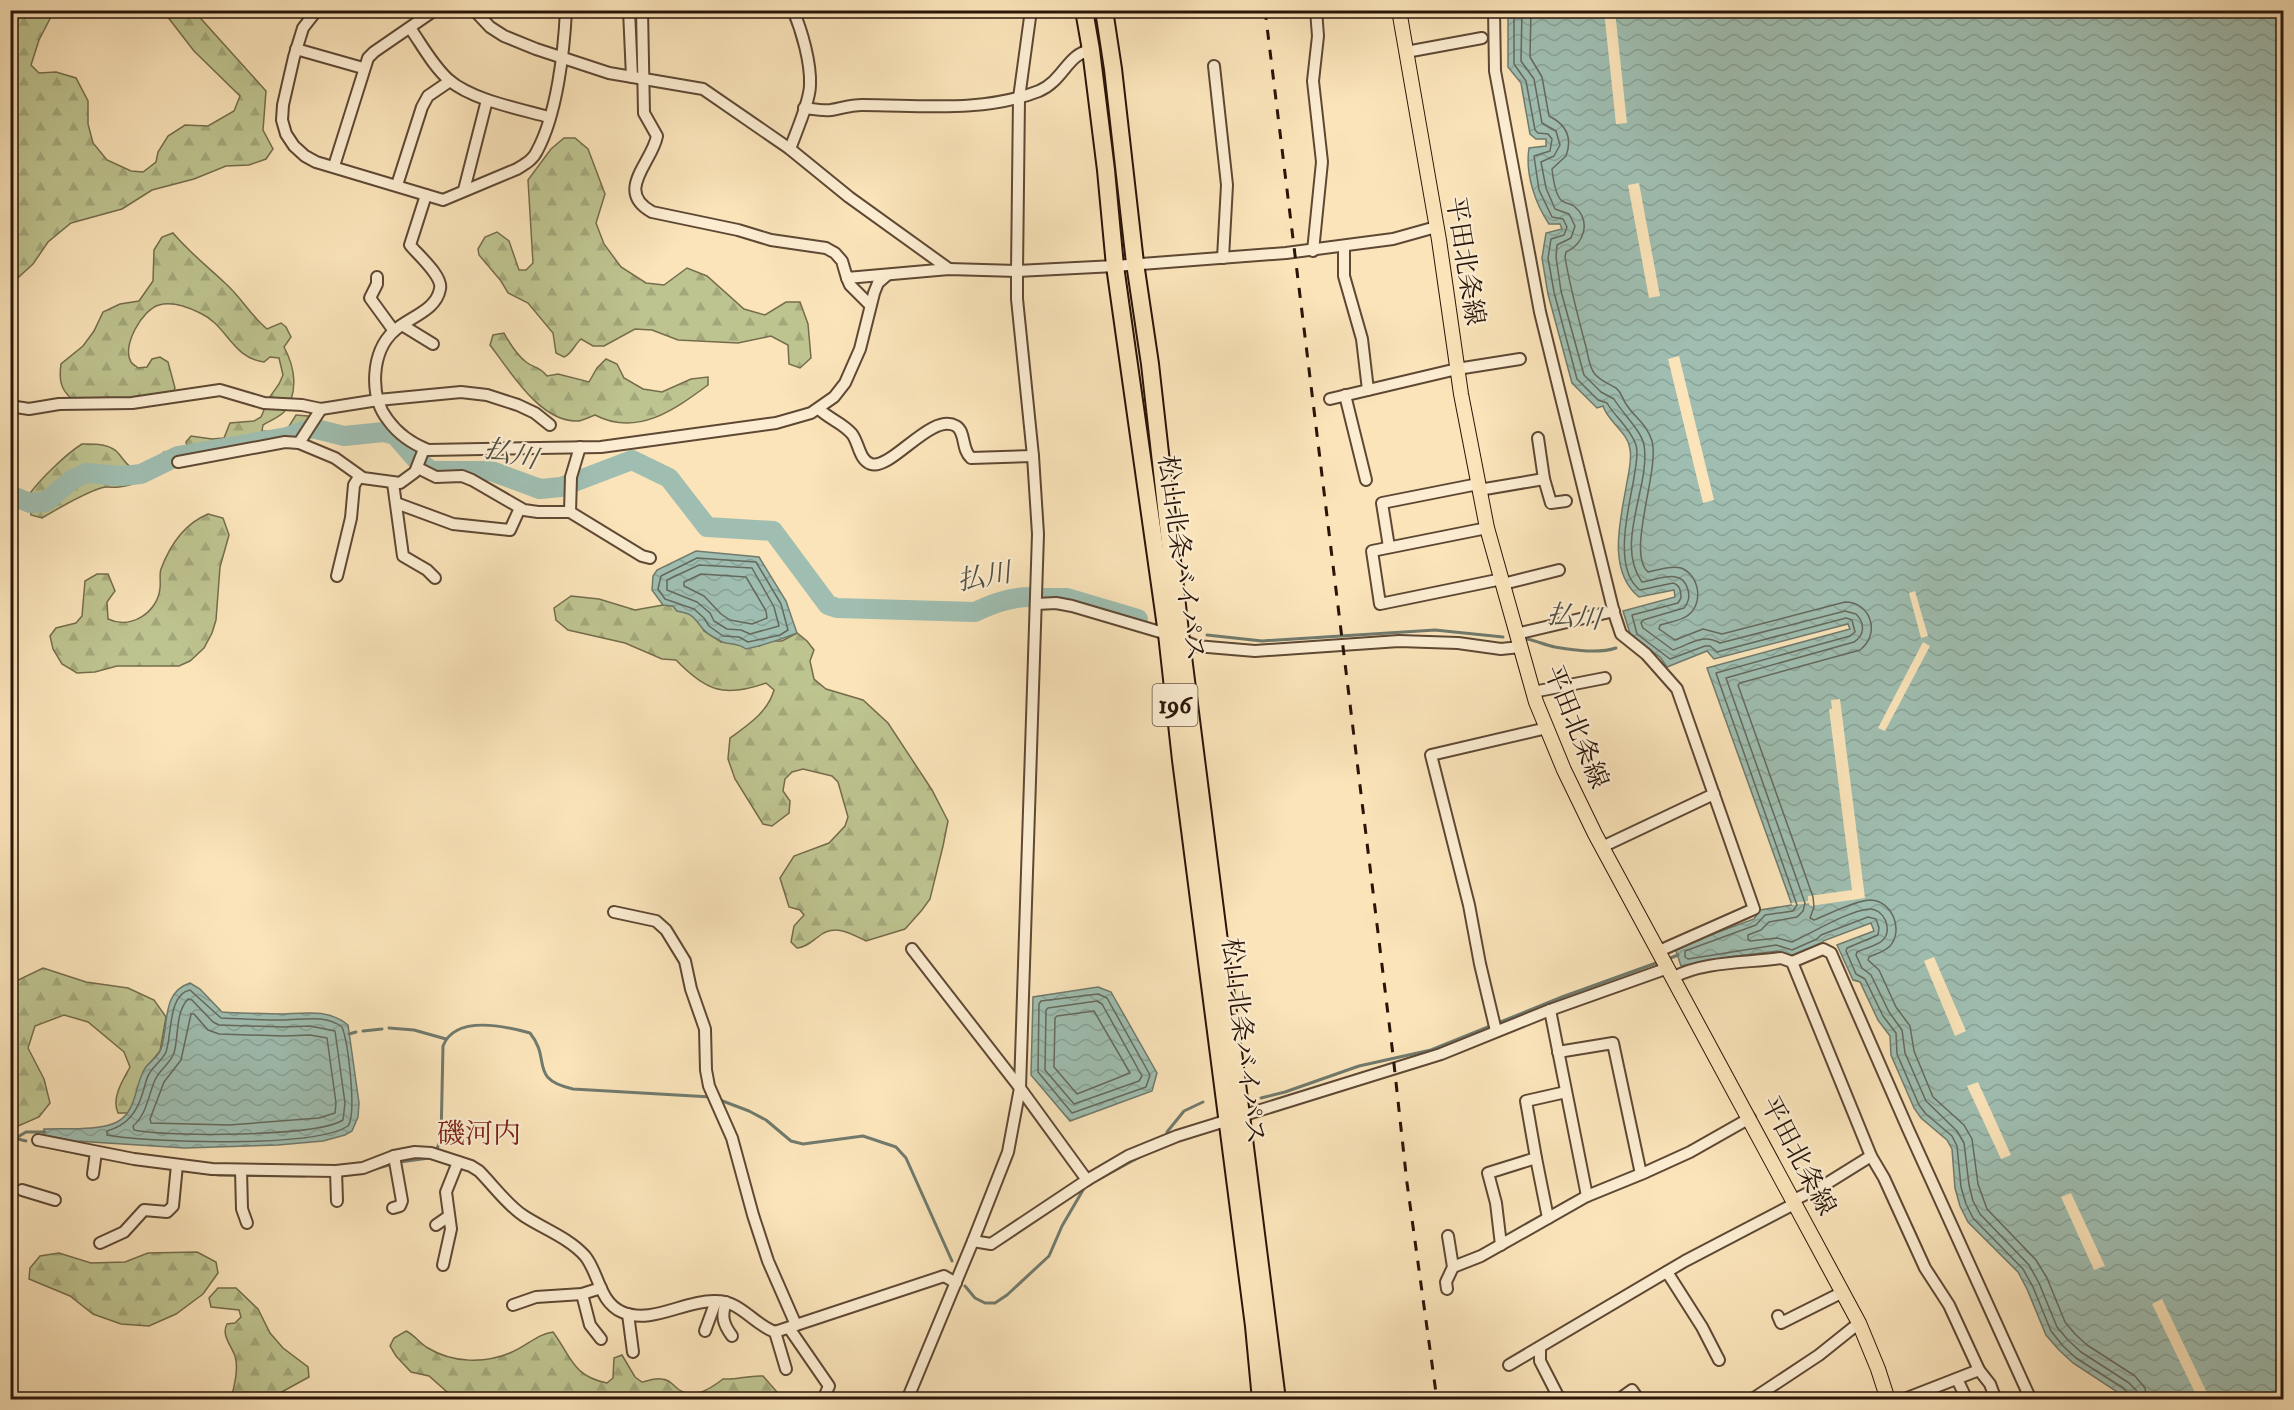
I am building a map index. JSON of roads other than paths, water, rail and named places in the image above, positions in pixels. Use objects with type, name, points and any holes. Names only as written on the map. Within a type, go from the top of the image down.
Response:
[{"type":"highway","name":"松山北条バイパス","points":[[1084,10],[1106,170],[1115,266],[1174,638],[1235,1119],[1277,1400]]},
{"type":"highway","name":"松山北条バイパス","points":[[1104,10],[1135,263],[1150,364],[1174,638]]},
{"type":"highway","name":"松山北条バイパス","points":[[1235,1119],[1261,1400]]},
{"type":"main road","name":"平田北条線","points":[[1399,10],[1478,487],[1487,528],[1533,692],[1547,728],[1602,847],[1859,1323],[1888,1400]]},
{"type":"street","points":[[317,10],[303,28],[297,49],[283,105],[282,120],[286,134],[294,146],[316,162],[443,200],[528,162],[537,151],[549,117],[563,58],[566,10]]},
{"type":"street","points":[[334,166],[363,68],[374,52],[435,10]]},
{"type":"street","points":[[474,10],[490,27],[504,36],[563,58],[609,73],[703,89],[790,149],[849,197],[948,269]]},
{"type":"street","points":[[628,10],[644,113],[657,136],[656,144],[635,188],[636,197],[643,207],[652,212],[738,230],[771,240],[826,248],[842,261],[850,285],[870,305]]},
{"type":"street","points":[[638,78],[642,10]]},
{"type":"street","points":[[790,149],[811,84],[804,43],[793,10]]},
{"type":"street","points":[[907,1400],[1008,1152],[1020,1088],[1038,534],[1033,456],[1017,298],[1018,98],[1031,10]]},
{"type":"street","points":[[1313,251],[1322,162],[1313,81],[1317,36],[1316,10]]},
{"type":"street","points":[[973,1241],[991,1245],[1087,1180],[1128,1156],[1214,1123],[1235,1119],[1418,1062],[1495,1027],[1550,1010],[1666,963],[1754,909],[1677,689],[1646,654],[1621,634],[1614,611],[1540,312],[1495,71],[1494,10]]},
{"type":"street","points":[[410,28],[429,57],[450,81],[487,100],[549,117]]},
{"type":"street","points":[[1406,52],[1482,38]]},
{"type":"street","points":[[297,49],[363,68]]},
{"type":"street","points":[[804,108],[824,110],[849,105],[945,107],[1018,98],[1041,90],[1056,81],[1074,57],[1082,51],[1091,50]]},
{"type":"street","points":[[1214,66],[1227,185],[1223,258]]},
{"type":"street","points":[[397,185],[422,107],[428,96],[450,81]]},
{"type":"street","points":[[464,190],[487,100]]},
{"type":"street","points":[[426,195],[410,245],[441,282],[440,290],[436,301],[428,309],[398,328],[377,354],[376,372],[378,400],[387,420],[424,449],[441,451],[601,447],[792,420],[819,409],[845,384],[860,349],[870,305],[878,283],[885,276]]},
{"type":"street","points":[[847,278],[948,269],[1017,271],[1115,266],[1313,251],[1393,239],[1436,226]]},
{"type":"street","points":[[1344,246],[1344,276],[1362,339],[1368,390]]},
{"type":"street","points":[[377,277],[377,284],[370,298],[398,328],[433,344]]},
{"type":"street","points":[[1330,399],[1457,369],[1520,360]]},
{"type":"street","points":[[10,406],[29,409],[59,404],[132,404],[220,390],[264,403],[302,405],[321,409],[378,400],[461,392],[488,395],[526,409],[550,425]]},
{"type":"street","points":[[1345,395],[1366,480]]},
{"type":"street","points":[[299,442],[321,409]]},
{"type":"street","points":[[819,409],[851,433],[863,458],[868,463],[876,465],[900,452],[915,438],[942,425],[951,424],[957,426],[961,431],[964,448],[971,458],[1033,456]]},
{"type":"street","points":[[1538,438],[1544,478],[1551,503],[1566,501]]},
{"type":"street","points":[[178,462],[285,442],[299,442],[335,458],[359,477],[400,483],[408,479],[420,465],[424,449]]},
{"type":"street","points":[[570,512],[569,489],[580,447]]},
{"type":"street","points":[[420,465],[436,477],[462,476],[472,480],[520,508],[538,512],[570,512],[642,556],[650,558]]},
{"type":"street","points":[[337,576],[351,518],[354,485],[359,477]]},
{"type":"street","points":[[1389,547],[1382,503],[1544,478]]},
{"type":"street","points":[[393,483],[403,555],[427,570],[435,578]]},
{"type":"street","points":[[396,502],[453,524],[510,530],[520,508]]},
{"type":"street","points":[[1487,528],[1372,551],[1380,604],[1559,570]]},
{"type":"street","points":[[1036,604],[1056,603],[1072,606],[1196,646],[1255,651],[1400,641],[1501,649],[1518,640],[1614,611]]},
{"type":"street","points":[[1533,692],[1605,678]]},
{"type":"street","points":[[1495,1027],[1469,904],[1431,755],[1547,728]]},
{"type":"street","points":[[1602,847],[1714,794]]},
{"type":"street","points":[[614,912],[656,921],[666,930],[685,961],[705,1029],[706,1070],[709,1086],[732,1138],[753,1215],[792,1327],[829,1386],[825,1395],[826,1400]]},
{"type":"street","points":[[912,949],[1020,1088],[1087,1180]]},
{"type":"street","points":[[1666,963],[1683,972],[1709,966],[1781,958],[1792,962],[1823,949],[1831,953],[1908,1130],[2031,1400]]},
{"type":"street","points":[[1792,962],[1871,1156],[1884,1178],[1925,1268],[1949,1305],[1996,1400]]},
{"type":"street","points":[[1550,1010],[1587,1196]]},
{"type":"street","points":[[1558,1052],[1613,1043],[1641,1174]]},
{"type":"street","points":[[1548,1218],[1526,1101],[1566,1092]]},
{"type":"street","points":[[1453,1267],[1481,1256],[1587,1196],[1690,1152],[1750,1118]]},
{"type":"street","points":[[38,1140],[96,1156],[176,1168],[212,1169],[241,1174],[336,1175],[394,1160],[415,1152],[434,1154],[471,1166],[479,1171],[522,1215],[579,1250],[594,1270],[611,1305],[628,1314],[649,1315],[701,1302],[721,1301],[748,1312],[761,1325],[775,1332],[944,1276],[956,1283]]},
{"type":"street","points":[[93,1174],[96,1156]]},
{"type":"street","points":[[1509,1365],[1871,1156]]},
{"type":"street","points":[[1501,1245],[1496,1203],[1488,1173],[1536,1158]]},
{"type":"street","points":[[393,1208],[400,1206],[402,1201],[394,1160]]},
{"type":"street","points":[[443,1264],[451,1229],[446,1192],[458,1162]]},
{"type":"street","points":[[100,1243],[124,1232],[144,1210],[167,1212],[173,1206],[176,1168]]},
{"type":"street","points":[[241,1174],[242,1209],[247,1223]]},
{"type":"street","points":[[336,1175],[337,1201]]},
{"type":"street","points":[[22,1191],[55,1200]]},
{"type":"street","points":[[436,1225],[449,1216]]},
{"type":"street","points":[[1447,1289],[1446,1282],[1453,1267],[1448,1236]]},
{"type":"street","points":[[1667,1272],[1702,1327],[1719,1360]]},
{"type":"street","points":[[513,1305],[536,1297],[582,1294],[601,1288]]},
{"type":"street","points":[[1778,1316],[1781,1323],[1843,1292]]},
{"type":"street","points":[[582,1294],[590,1325],[601,1340]]},
{"type":"street","points":[[705,1331],[721,1301]]},
{"type":"street","points":[[721,1301],[725,1327],[732,1336]]},
{"type":"street","points":[[628,1314],[633,1352]]},
{"type":"street","points":[[1751,1400],[1819,1355],[1859,1323]]},
{"type":"street","points":[[775,1332],[786,1369]]},
{"type":"street","points":[[1540,1348],[1540,1361],[1560,1400]]},
{"type":"street","points":[[1902,1400],[1980,1370]]},
{"type":"street","points":[[1957,1379],[1967,1400]]},
{"type":"street","points":[[1618,1400],[1632,1390],[1639,1400]]},
{"type":"water","points":[[1508,11],[2283,11],[2283,1399],[2126,1399],[2073,1363],[2046,1335],[2018,1272],[1968,1222],[1955,1188],[1952,1149],[1947,1140],[1921,1118],[1914,1108],[1891,1055],[1890,1036],[1878,1020],[1860,982],[1853,980],[1837,945],[1874,931],[1871,923],[1823,941],[1792,957],[1777,951],[1681,966],[1675,948],[1754,919],[1760,910],[1792,905],[1707,668],[1850,629],[1848,624],[1714,659],[1707,651],[1667,667],[1660,657],[1631,637],[1623,611],[1675,597],[1674,590],[1639,597],[1629,586],[1622,573],[1618,543],[1619,527],[1630,465],[1630,449],[1626,437],[1603,406],[1597,408],[1572,383],[1548,294],[1542,258],[1546,233],[1562,229],[1560,224],[1549,224],[1532,188],[1528,168],[1529,148],[1546,146],[1546,139],[1536,139],[1530,134],[1521,83],[1508,67]]},
{"type":"water","points":[[696,551],[759,557],[786,601],[797,633],[746,649],[739,645],[722,642],[706,632],[687,613],[677,611],[673,606],[663,605],[652,590],[653,576],[657,570]]},
{"type":"water","points":[[190,983],[200,989],[222,1012],[317,1013],[333,1016],[348,1025],[359,1103],[358,1117],[352,1131],[323,1141],[185,1148],[76,1141],[43,1135],[44,1129],[110,1125],[128,1112],[144,1070],[161,1049],[170,1002],[181,987]]},
{"type":"water","points":[[1098,987],[1111,992],[1157,1073],[1152,1091],[1070,1121],[1031,1075],[1033,997]]},
{"type":"waterway","name":"払川","points":[[10,495],[30,503],[45,502],[73,479],[87,473],[122,476],[141,474],[178,456],[287,437],[312,428],[344,436],[384,432],[395,435],[415,458],[431,471],[491,471],[540,489],[561,487],[632,460],[669,478],[707,527],[773,531],[828,605],[837,608],[975,612],[1003,601],[1032,597]]},
{"type":"waterway","name":"払川","points":[[1041,598],[1067,598],[1138,619]]},
{"type":"waterway","name":"払川","points":[[1207,635],[1262,641],[1435,630],[1503,637]]},
{"type":"waterway","name":"払川","points":[[1527,639],[1555,647],[1578,650],[1602,651],[1616,648]]},
{"type":"waterway","points":[[1668,959],[1678,955]]},
{"type":"waterway","points":[[1261,1098],[1359,1066],[1431,1050],[1562,997],[1659,962]]},
{"type":"waterway","points":[[436,1151],[441,1139],[443,1046],[449,1036],[469,1026],[495,1026],[530,1033],[540,1052],[545,1074],[559,1085],[573,1089],[711,1097]]},
{"type":"waterway","points":[[389,1028],[414,1030],[446,1039]]},
{"type":"waterway","points":[[363,1031],[382,1029]]},
{"type":"waterway","points":[[349,1034],[356,1032]]},
{"type":"waterway","points":[[720,1100],[766,1120],[791,1141],[803,1144],[863,1136],[896,1147],[906,1158],[952,1261]]},
{"type":"waterway","points":[[1167,1132],[1184,1111],[1203,1102]]},
{"type":"waterway","points":[[16,1138],[26,1132],[45,1132]]},
{"type":"waterway","points":[[10,1137],[26,1141]]},
{"type":"waterway","points":[[62,1150],[94,1157]]},
{"type":"waterway","points":[[1099,1179],[1147,1153]]},
{"type":"waterway","points":[[371,1170],[400,1162],[429,1158]]},
{"type":"waterway","points":[[180,1170],[219,1175],[305,1176]]},
{"type":"waterway","points":[[339,1176],[353,1174]]},
{"type":"waterway","points":[[965,1286],[975,1298],[985,1303],[995,1303],[1007,1295],[1049,1256],[1062,1226],[1083,1190]]},
{"type":"railway","points":[[1265,10],[1407,1183],[1437,1400]]},
{"type":"district","name":"磯河内","points":[[479,1134]]}]
